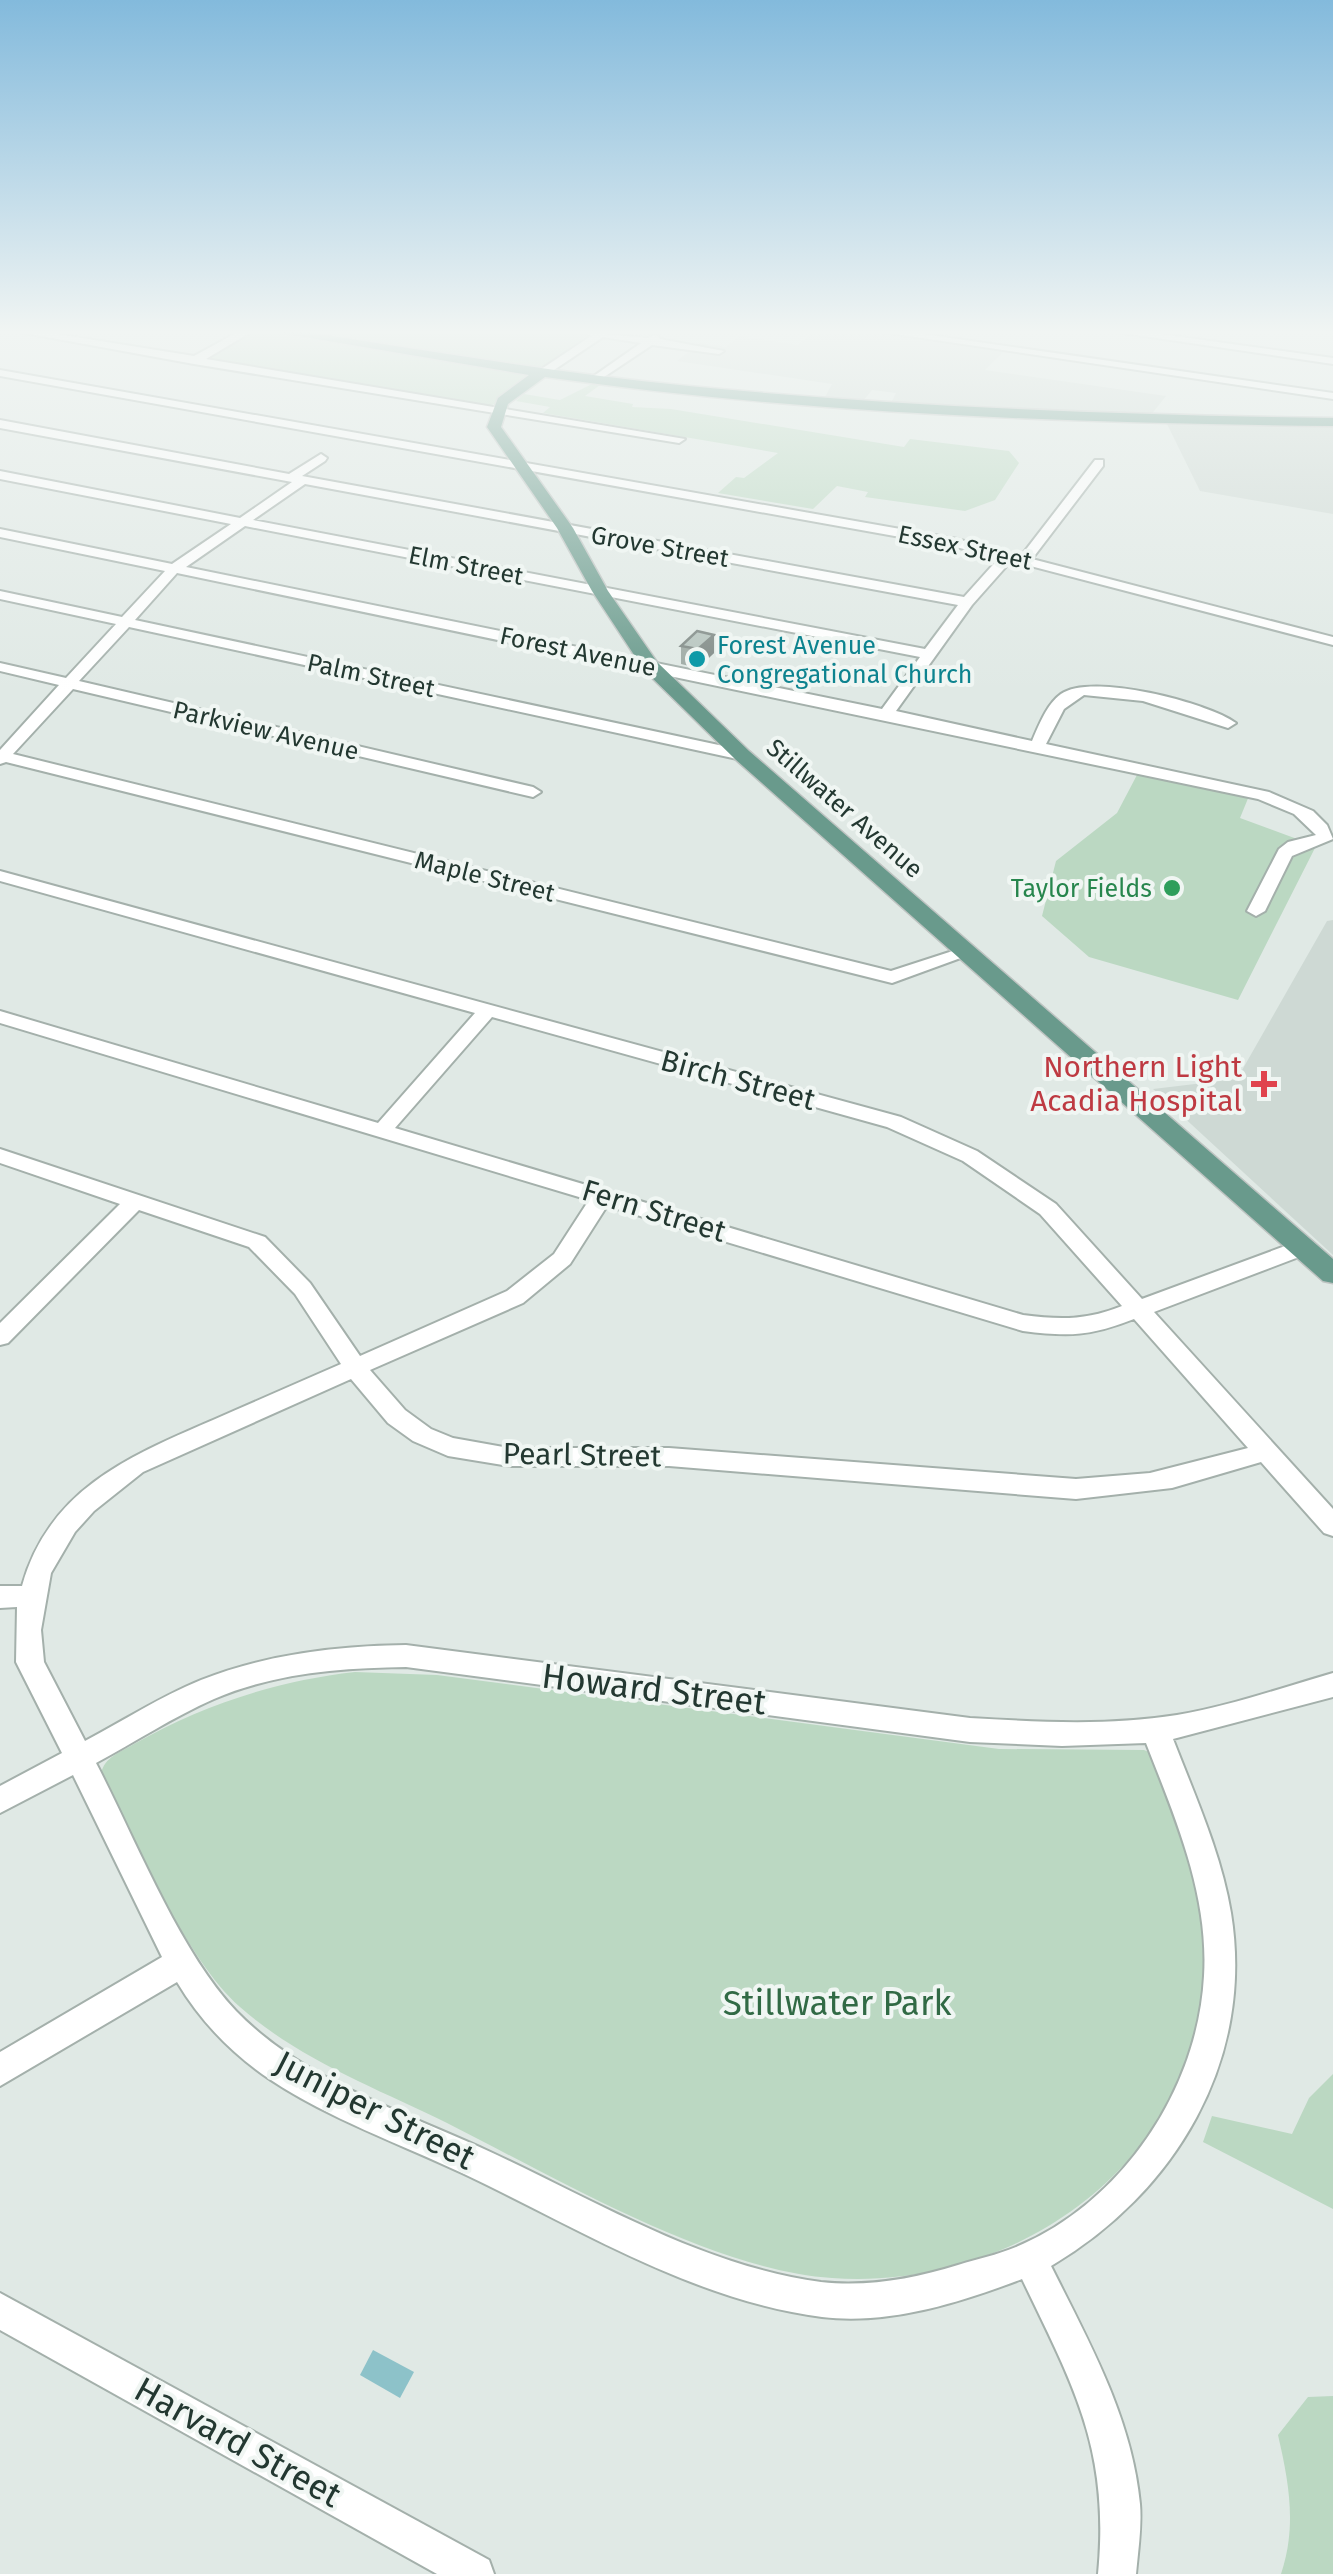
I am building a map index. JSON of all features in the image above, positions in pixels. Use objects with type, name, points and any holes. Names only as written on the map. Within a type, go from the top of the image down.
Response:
[{"type":"main road","name":"Stillwater Avenue","points":[[511,452],[565,528],[600,591],[650,666],[742,755],[1333,1274]]},
{"type":"street","name":"Grove Street","points":[[152,452],[967,602]]},
{"type":"street","name":"Essex Street","points":[[451,452],[1009,555],[1333,641]]},
{"type":"street","points":[[1,757],[174,569],[321,458]]},
{"type":"street","points":[[1025,559],[1099,464]]},
{"type":"street","name":"Elm Street","points":[[0,475],[932,655]]},
{"type":"street","name":"Forest Avenue","points":[[0,534],[886,714],[1263,795],[1300,809],[1318,822],[1326,838],[1294,846],[1285,853],[1256,911]]},
{"type":"street","points":[[886,714],[967,602],[1009,555]]},
{"type":"street","name":"Palm Street","points":[[0,595],[742,755]]},
{"type":"street","name":"Parkview Avenue","points":[[0,667],[533,792]]},
{"type":"street","points":[[1034,748],[1067,696],[1080,690],[1114,690],[1228,722]]},
{"type":"street","name":"Maple Street","points":[[1,757],[892,976],[968,952]]},
{"type":"street","name":"Birch Street","points":[[0,876],[894,1122],[970,1156],[1048,1209],[1333,1526]]},
{"type":"street","points":[[382,1131],[486,1012]]},
{"type":"street","name":"Fern Street","points":[[0,1017],[1023,1323],[1069,1328],[1096,1324],[1304,1247]]},
{"type":"street","name":"Pearl Street","points":[[0,1156],[257,1242],[283,1261],[312,1297],[356,1369],[389,1409],[422,1435],[460,1450],[665,1456],[1076,1490],[1135,1488],[1186,1478],[1266,1451]]},
{"type":"street","name":"Juniper Street","points":[[603,1196],[562,1259],[544,1278],[515,1298],[134,1465],[106,1484],[62,1528],[42,1563],[15,1596],[30,1662],[182,1962],[228,2025],[306,2082],[588,2215],[756,2286],[816,2299],[875,2304],[1030,2259],[1108,2209],[1138,2180],[1178,2123],[1210,2036],[1220,1979],[1218,1926],[1206,1863],[1155,1730]]},
{"type":"street","points":[[0,1337],[135,1202]]},
{"type":"street","name":"Howard Street","points":[[0,1800],[208,1689],[286,1666],[348,1657],[406,1656],[970,1730],[1086,1734],[1155,1730],[1333,1685]]},
{"type":"street","points":[[0,2070],[182,1962]]},
{"type":"street","points":[[1030,2259],[1095,2397],[1114,2452],[1122,2506],[1117,2574]]},
{"type":"street","name":"Harvard Street","points":[[0,2311],[476,2574]]},
{"type":"shaded area","points":[[1181,452],[1333,452],[1333,514],[1200,491]]},
{"type":"shaded area","name":"Northern Light Acadia Hospital","points":[[1333,920],[1333,1255],[1153,1089],[1237,1079],[1327,921]]},
{"type":"green space","points":[[773,452],[1010,452],[1019,463],[995,500],[965,511],[865,497],[868,492],[837,486],[813,509],[718,493],[736,477],[744,478],[778,453]]},
{"type":"green space","name":"Taylor Fields","points":[[1138,773],[1249,796],[1240,818],[1316,846],[1238,1000],[1089,957],[1042,916],[1056,861],[1117,813]]},
{"type":"green space","name":"Stillwater Park","points":[[355,1672],[437,1675],[999,1749],[1151,1753],[1197,1884],[1205,1938],[1206,1966],[1196,2036],[1171,2099],[1134,2154],[1086,2200],[1030,2236],[968,2262],[901,2276],[832,2278],[785,2271],[686,2240],[339,2072],[263,2026],[219,1985],[163,1898],[101,1774],[109,1759],[213,1706],[269,1688]]},
{"type":"green space","points":[[1333,2074],[1333,2209],[1203,2142],[1212,2116],[1292,2134],[1309,2098]]},
{"type":"green space","points":[[1333,2396],[1333,2574],[1281,2574],[1289,2539],[1290,2504],[1278,2435],[1308,2397]]},
{"type":"water","points":[[373,2350],[414,2372],[400,2398],[360,2375]]},
{"type":"building","points":[[697,631],[714,635],[698,649],[681,646]]},
{"type":"place","name":"Forest Avenue Congregational Church","points":[[697,659]]},
{"type":"place","name":"Taylor Fields","points":[[1172,888]]},
{"type":"place","name":"Northern Light Acadia Hospital","points":[[1264,1084]]}]
